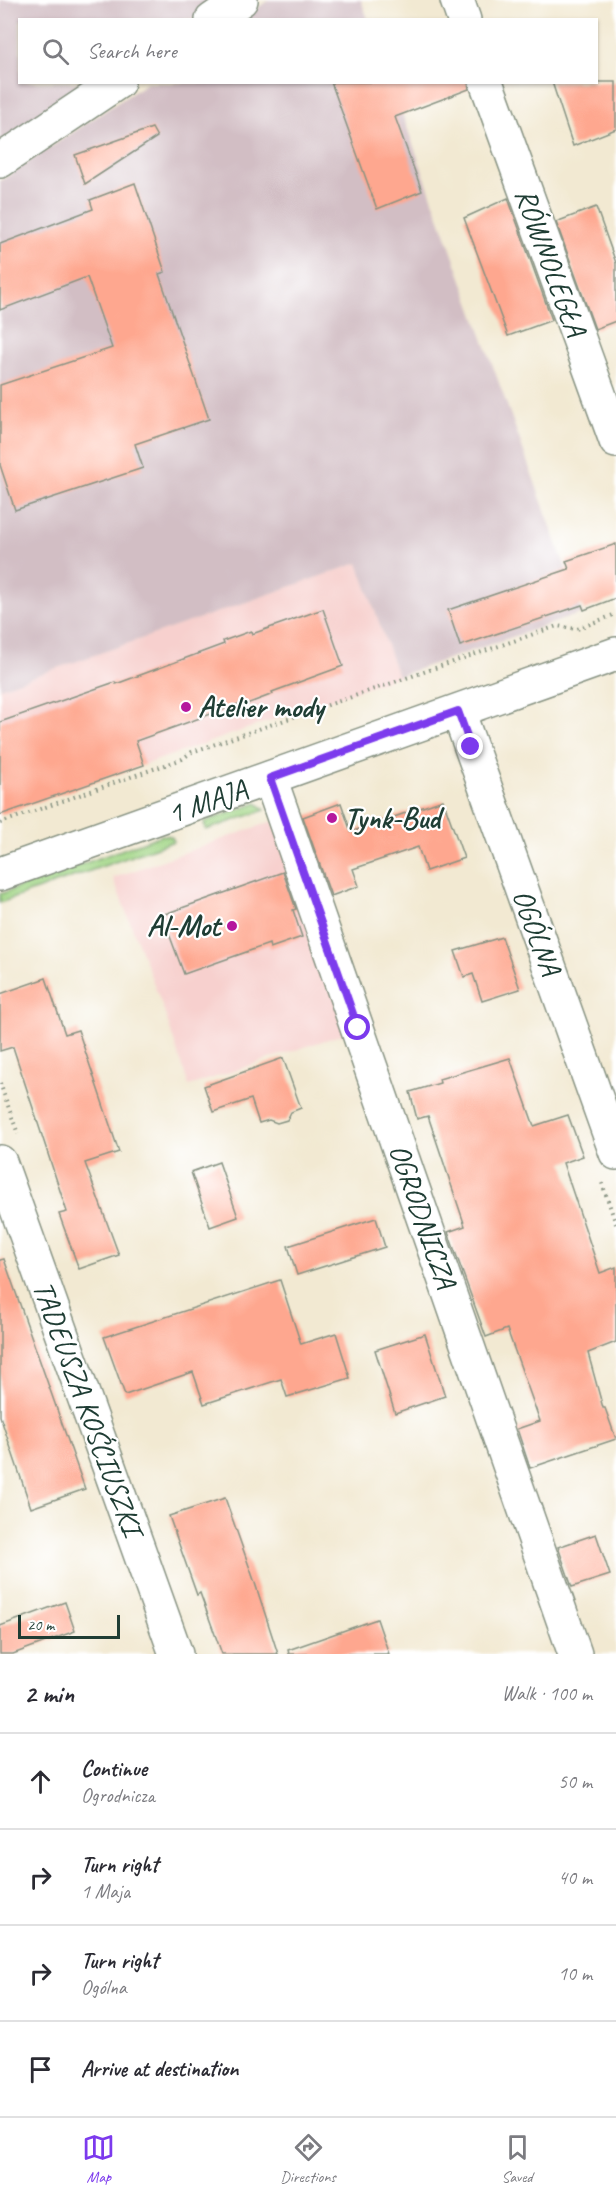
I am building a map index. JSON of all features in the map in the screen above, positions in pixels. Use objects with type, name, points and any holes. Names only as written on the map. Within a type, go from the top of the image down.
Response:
[{"type":"street","points":[[215,18],[241,0]]},
{"type":"street","points":[[457,0],[463,18]]},
{"type":"street","points":[[0,161],[115,84]]},
{"type":"street","name":"RÓWNOLEGŁA","points":[[487,84],[616,441]]},
{"type":"street","name":"1 MAJA","points":[[0,874],[616,654]]},
{"type":"street","name":"OGÓLNA","points":[[458,711],[616,1153]]},
{"type":"street","name":"OGRODNICZA","points":[[270,778],[575,1654]]},
{"type":"street","name":"TADEUSZA KOŚCIUSZKI","points":[[0,1162],[176,1654]]},
{"type":"path","points":[[0,823],[182,759],[192,752],[557,626],[577,629],[616,614]]},
{"type":"shaded area","points":[[0,0],[238,0],[210,18],[18,18],[18,84],[112,84],[0,159]]},
{"type":"shaded area","points":[[269,0],[361,0],[368,18],[243,18]]},
{"type":"shaded area","points":[[146,84],[391,84],[582,613],[398,676],[358,563],[0,688],[0,181]]},
{"type":"shaded area","points":[[358,563],[398,676],[0,815],[0,726],[2,725],[0,688]]},
{"type":"shaded area","points":[[273,821],[349,1032],[189,1086],[163,1008],[113,878]]},
{"type":"green space","points":[[257,803],[265,810],[206,830],[204,822]]},
{"type":"green space","points":[[162,835],[171,836],[174,841],[0,903],[0,894]]},
{"type":"building","points":[[616,82],[616,129],[573,146],[553,84]]},
{"type":"building","points":[[332,84],[468,84],[469,89],[395,117],[422,191],[377,209]]},
{"type":"building","points":[[152,128],[157,137],[85,184],[75,155]]},
{"type":"building","points":[[135,183],[165,272],[159,274],[209,419],[135,444],[143,468],[15,510],[0,465],[0,385],[112,348],[87,277],[0,310],[0,244],[93,209],[90,200]]},
{"type":"building","points":[[508,198],[552,320],[508,336],[464,218]]},
{"type":"building","points":[[596,207],[616,263],[616,321],[595,329],[556,222]]},
{"type":"building","points":[[616,544],[616,598],[584,610],[582,605],[460,646],[448,610],[569,569],[566,561]]},
{"type":"building","points":[[323,609],[343,666],[272,692],[273,694],[244,705],[244,702],[136,741],[144,765],[0,815],[0,722],[115,682],[116,684],[224,644],[223,641],[251,631],[252,634]]},
{"type":"building","points":[[443,800],[464,858],[426,871],[418,847],[353,869],[359,886],[331,896],[303,817],[341,803],[351,832]]},
{"type":"building","name":"Al-Mot","points":[[283,872],[296,909],[293,910],[302,937],[270,948],[269,944],[184,974],[162,915]]},
{"type":"building","points":[[502,937],[520,989],[482,1001],[473,974],[464,977],[455,951]]},
{"type":"building","points":[[46,978],[65,1034],[78,1030],[119,1152],[85,1163],[119,1255],[79,1269],[59,1214],[67,1212],[13,1047],[0,1051],[0,994]]},
{"type":"building","points":[[283,1058],[301,1108],[291,1112],[287,1120],[277,1123],[269,1120],[259,1123],[251,1099],[213,1112],[204,1086]]},
{"type":"building","points":[[510,1058],[534,1126],[568,1115],[583,1156],[563,1163],[600,1273],[616,1267],[616,1342],[588,1353],[603,1408],[605,1408],[616,1439],[530,1468],[517,1429],[540,1421],[507,1329],[486,1337],[448,1232],[465,1226],[428,1116],[417,1119],[410,1092],[440,1083],[439,1079]]},
{"type":"building","points":[[219,1162],[238,1217],[210,1227],[191,1172]]},
{"type":"building","points":[[376,1218],[385,1247],[297,1275],[288,1246]]},
{"type":"building","points":[[4,1259],[85,1489],[31,1508],[0,1416],[0,1260]]},
{"type":"building","points":[[280,1280],[301,1344],[336,1333],[350,1378],[287,1397],[281,1379],[204,1404],[193,1372],[125,1395],[104,1337]]},
{"type":"building","points":[[425,1334],[445,1396],[395,1413],[375,1350]]},
{"type":"building","points":[[225,1498],[278,1654],[222,1654],[200,1593],[197,1595],[169,1516]]},
{"type":"building","points":[[596,1534],[610,1575],[572,1587],[558,1547]]},
{"type":"building","points":[[65,1602],[75,1631],[13,1654],[0,1654],[0,1626]]},
{"type":"building","points":[[377,1619],[389,1654],[289,1654],[288,1650]]},
{"type":"place","name":"Atelier mody","points":[[186,707]]},
{"type":"place","name":"Tynk-Bud","points":[[332,818]]},
{"type":"place","name":"Al-Mot","points":[[232,926]]},
{"type":"route","points":[[358,1028],[270,778],[458,711],[471,747]]}]
